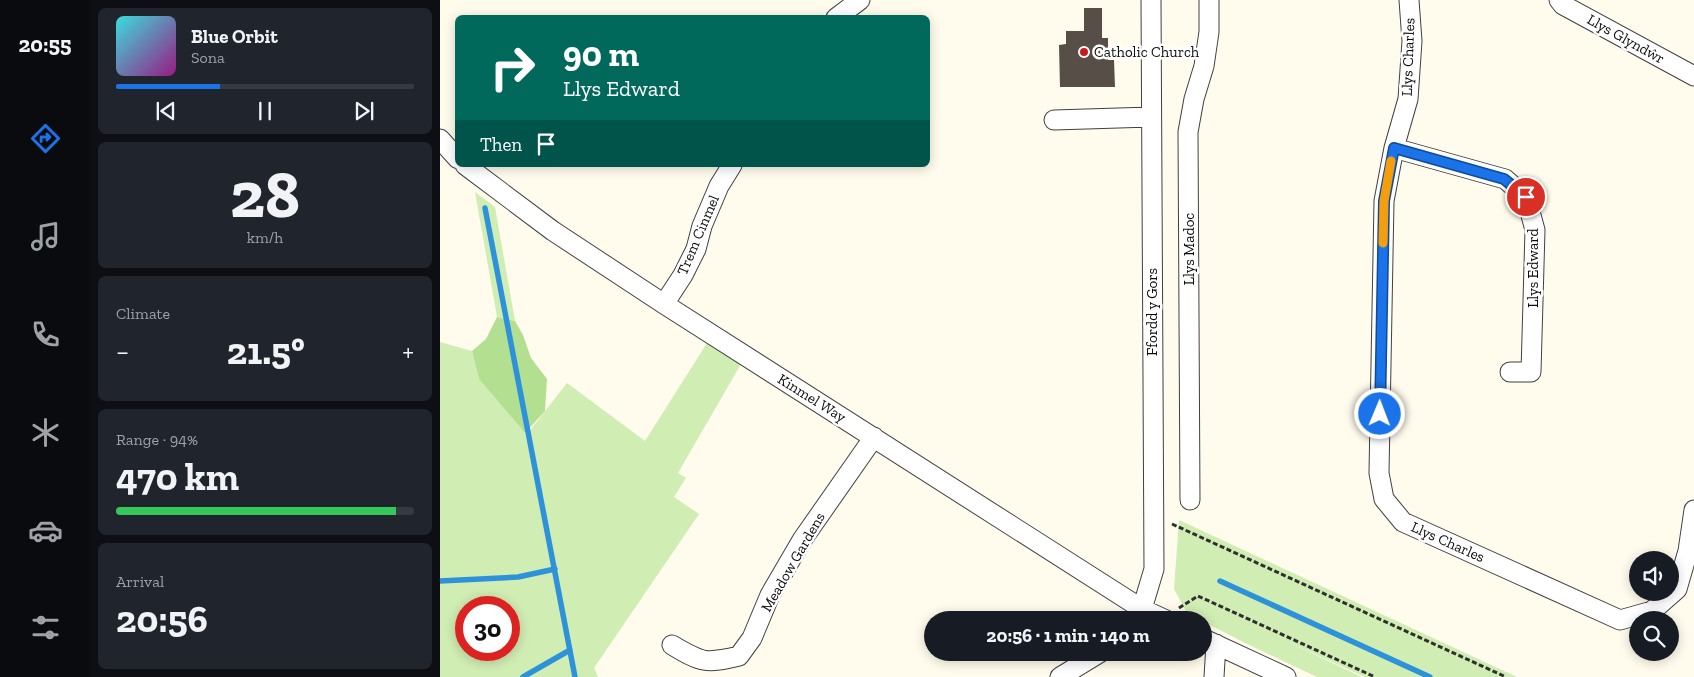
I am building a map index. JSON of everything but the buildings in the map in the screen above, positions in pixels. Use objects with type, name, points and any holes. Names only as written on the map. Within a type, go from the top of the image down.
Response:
[{"type":"street","points":[[840,15],[860,0]]},
{"type":"street","name":"Ffordd y Gors","points":[[1139,611],[1154,570],[1151,0]]},
{"type":"street","name":"Llys Madoc","points":[[1190,500],[1188,132],[1194,98],[1204,66],[1209,32],[1209,0]]},
{"type":"street","name":"Llys Charles","points":[[1409,0],[1412,41],[1408,99],[1394,148],[1384,201],[1379,473],[1384,499],[1403,522],[1620,620],[1629,619]]},
{"type":"street","name":"Llys Glyndŵr","points":[[1559,0],[1563,5],[1694,76]]},
{"type":"street","points":[[1054,120],[1151,117]]},
{"type":"street","points":[[440,139],[455,156]]},
{"type":"street","name":"Llys Edward","points":[[1394,148],[1504,179],[1526,197],[1535,230],[1531,372],[1510,372]]},
{"type":"street","name":"Kinmel Way","points":[[468,167],[553,231],[874,437],[1134,611]]},
{"type":"street","name":"Trem Cinmel","points":[[664,304],[683,275],[696,249],[702,226],[712,202],[731,167]]},
{"type":"street","name":"Meadow Gardens","points":[[672,645],[693,658],[713,662],[739,656],[752,638],[770,595],[802,540],[874,437]]},
{"type":"street","name":"Llys Charles","points":[[1659,611],[1677,589],[1688,551],[1694,510]]},
{"type":"street","points":[[1212,642],[1286,677]]},
{"type":"street","points":[[1060,677],[1086,661]]},
{"type":"street","points":[[1212,661],[1214,677]]},
{"type":"path","points":[[1154,516],[1506,677]]},
{"type":"path","points":[[1176,611],[1198,596],[1375,677]]},
{"type":"green space","points":[[475,192],[495,207],[515,321],[497,317]]},
{"type":"green space","points":[[497,317],[515,321],[523,335],[531,358],[547,379],[545,411],[525,433],[479,379],[472,351],[486,339]]},
{"type":"green space","points":[[440,342],[472,351],[479,379],[525,433],[547,532],[528,433],[567,383],[645,441],[707,343],[741,364],[678,473],[686,478],[674,497],[699,514],[594,668],[598,677],[440,677]]},
{"type":"green space","points":[[1179,520],[1517,677],[1365,677],[1286,641],[1362,677],[1317,677],[1212,626],[1212,611],[1186,611],[1174,589]]},
{"type":"waterway","points":[[485,208],[575,677]]},
{"type":"waterway","points":[[440,581],[518,577],[555,569]]},
{"type":"waterway","points":[[1220,581],[1430,677]]},
{"type":"waterway","points":[[523,677],[570,650]]},
{"type":"slow traffic","points":[[1383,243],[1384,201],[1391,161]]},
{"type":"place","name":"Catholic Church","points":[[1084,52]]},
{"type":"route","points":[[1380,414],[1384,201],[1394,148],[1504,179],[1526,197]]}]
